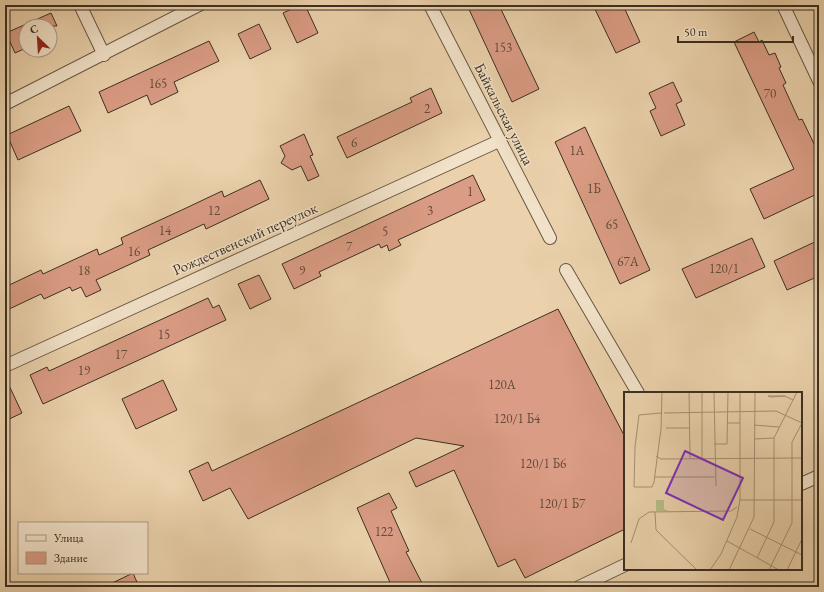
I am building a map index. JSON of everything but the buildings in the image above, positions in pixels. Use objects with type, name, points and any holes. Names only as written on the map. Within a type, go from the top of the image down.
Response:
[{"type":"street","points":[[80,5],[104,55]]},
{"type":"street","points":[[5,104],[104,55],[199,5]]},
{"type":"street","name":"Байкальская улица","points":[[430,5],[550,238]]},
{"type":"street","points":[[783,5],[819,81]]},
{"type":"street","name":"Рождественский переулок","points":[[5,366],[499,141]]},
{"type":"street","points":[[566,270],[637,392]]},
{"type":"street","points":[[802,484],[819,476]]},
{"type":"street","points":[[579,587],[624,565]]}]
